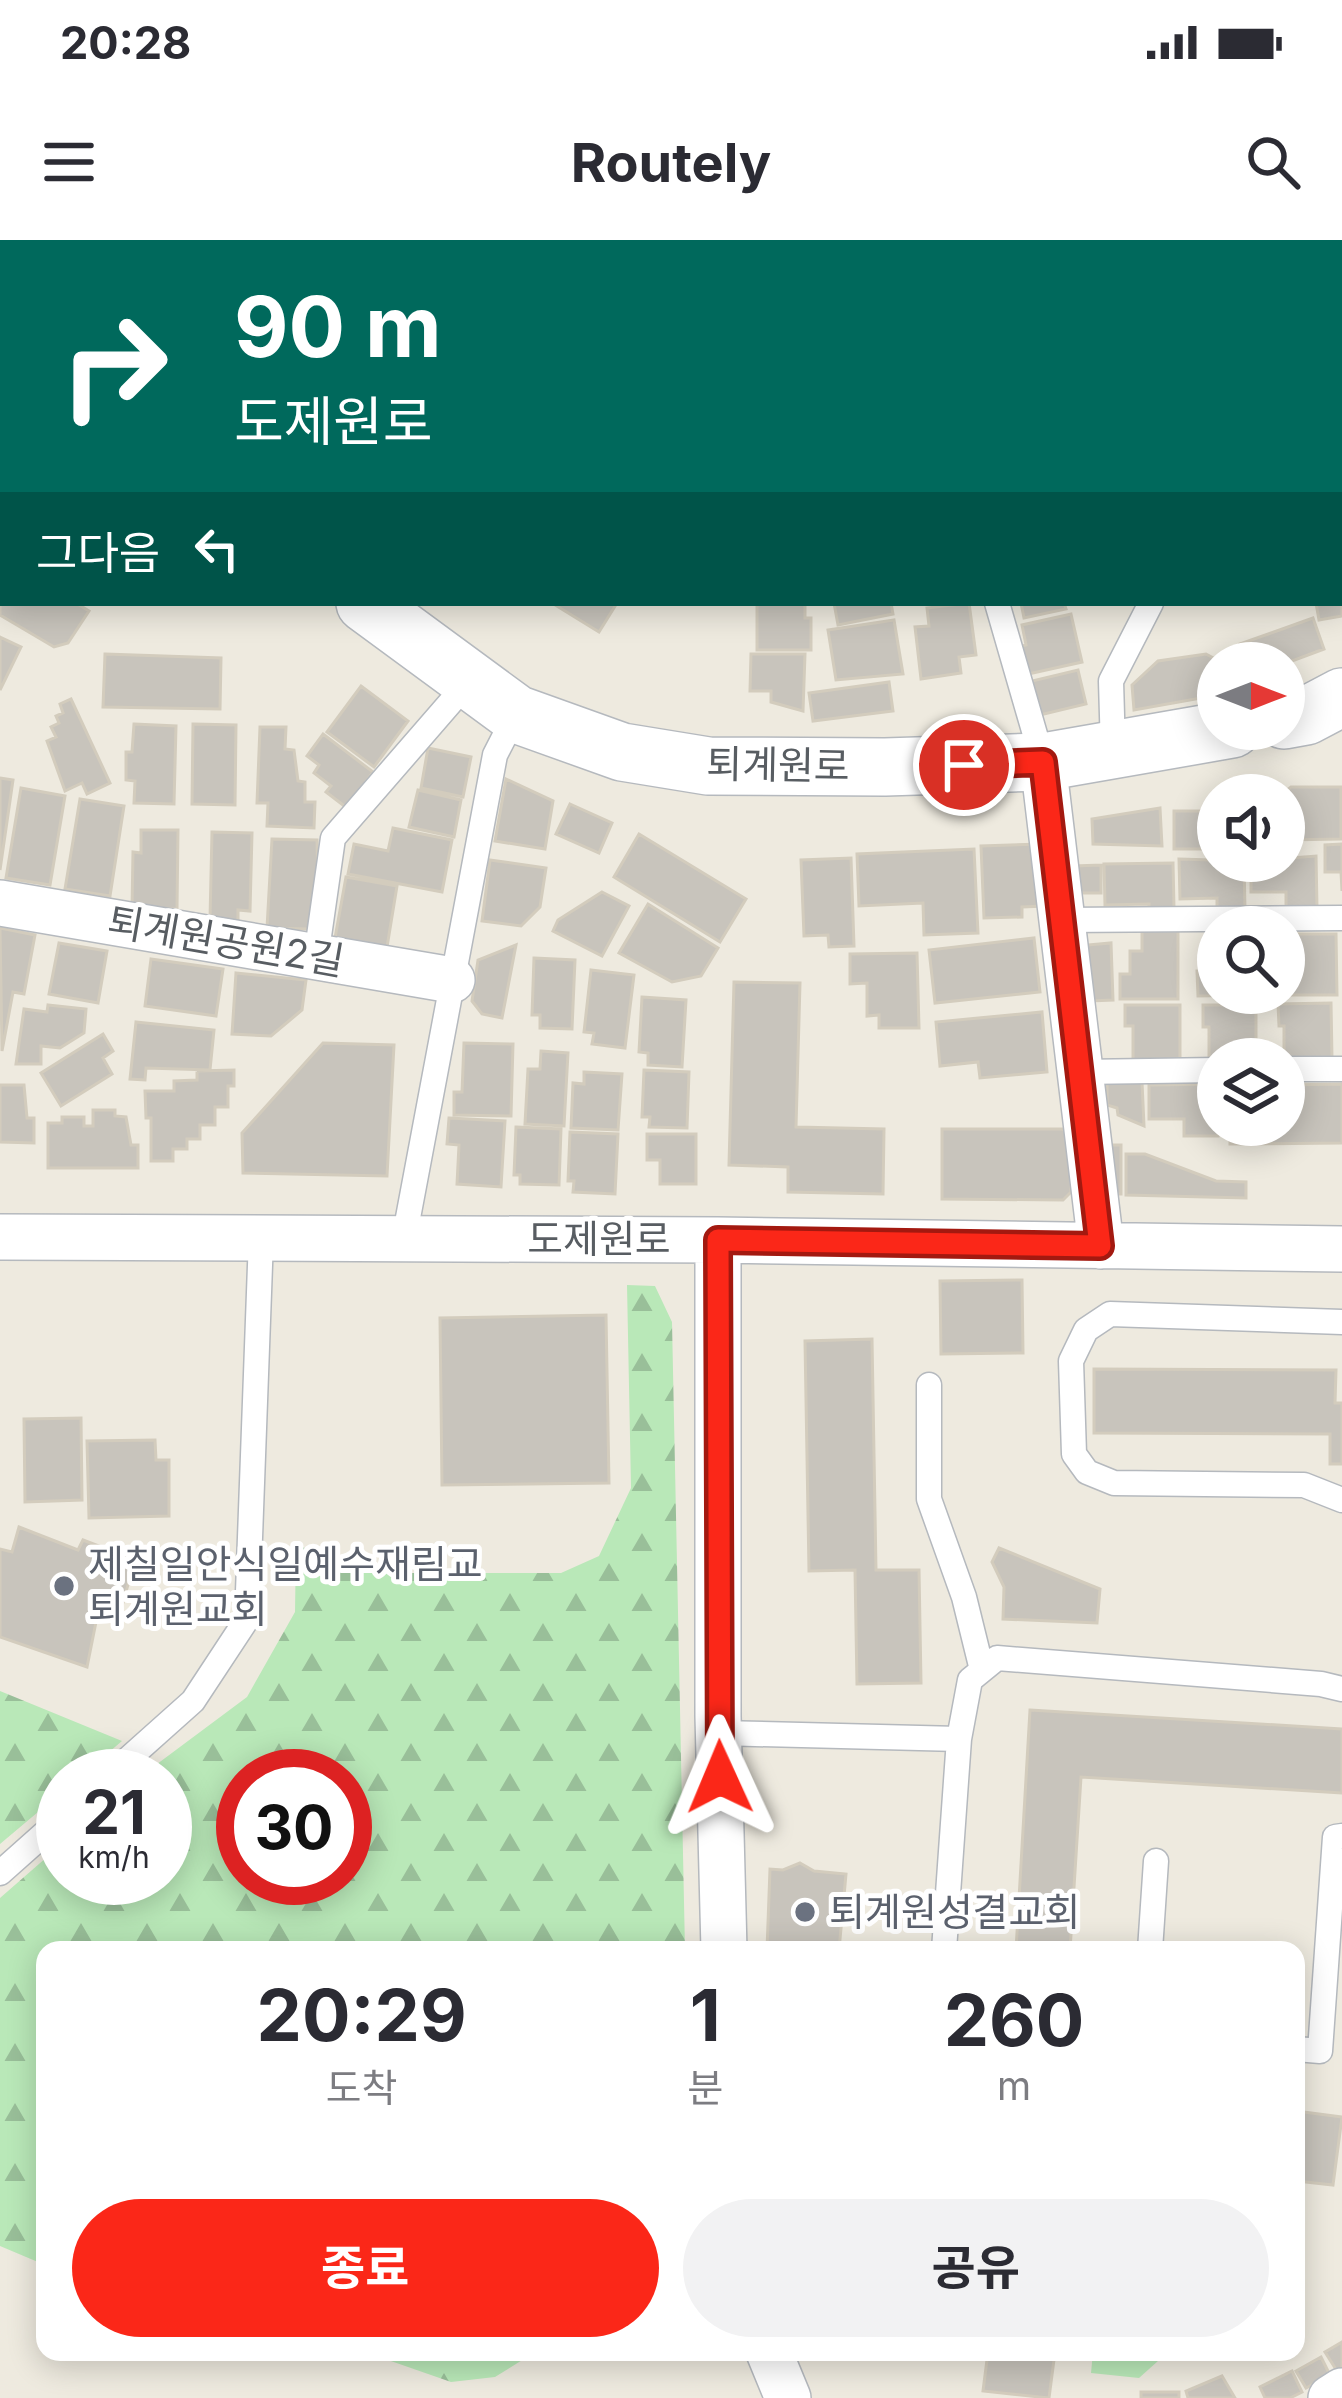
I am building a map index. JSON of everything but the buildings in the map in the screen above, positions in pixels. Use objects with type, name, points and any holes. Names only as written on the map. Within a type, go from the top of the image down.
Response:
[{"type":"street","name":"퇴계원로","points":[[369,606],[516,714],[622,752],[708,766],[1043,762],[1197,735]]},
{"type":"street","points":[[1305,716],[1342,697]]},
{"type":"street","points":[[1043,762],[1100,1246]]},
{"type":"street","name":"퇴계원공원2길","points":[[0,903],[452,980]]},
{"type":"street","name":"도제원로","points":[[0,1237],[1342,1249]]},
{"type":"street","points":[[718,1240],[724,1941]]},
{"type":"street","points":[[773,2361],[788,2398]]},
{"type":"street","points":[[1331,2398],[1342,2391]]},
{"type":"lane","points":[[998,606],[1043,762]]},
{"type":"lane","points":[[1113,750],[1111,681],[1150,606]]},
{"type":"lane","points":[[316,957],[333,838],[470,680]]},
{"type":"lane","points":[[404,1239],[495,755],[516,714]]},
{"type":"lane","points":[[1062,920],[1342,918]]},
{"type":"lane","points":[[1305,1070],[1342,1069]]},
{"type":"lane","points":[[1080,1072],[1197,1070]]},
{"type":"lane","points":[[139,1749],[193,1701],[247,1618],[261,1238]]},
{"type":"lane","points":[[1342,1322],[1110,1314],[1086,1330],[1071,1361],[1074,1454],[1087,1472],[1114,1483],[1304,1485],[1342,1500]]},
{"type":"lane","points":[[929,1385],[929,1499],[964,1597],[982,1670]]},
{"type":"lane","points":[[945,1941],[959,1739],[970,1680],[997,1658],[1342,1689]]},
{"type":"lane","points":[[719,1733],[959,1739]]},
{"type":"lane","points":[[1305,2050],[1320,2051],[1335,1837],[1342,1836]]},
{"type":"lane","points":[[0,1873],[36,1841]]},
{"type":"lane","points":[[1151,1941],[1156,1861]]},
{"type":"green space","points":[[627,1285],[655,1286],[672,1322],[685,1941],[36,1941],[36,2261],[0,2246],[0,1898],[36,1867],[36,1905],[192,1905],[192,1749],[177,1749],[247,1697],[295,1612],[296,1544],[374,1573],[561,1573],[599,1556],[631,1488]]},
{"type":"green space","points":[[0,1691],[122,1741],[113,1749],[36,1749],[36,1814],[0,1844]]},
{"type":"green space","points":[[391,2361],[521,2361],[495,2377],[451,2382]]},
{"type":"green space","points":[[1092,2361],[1158,2361],[1139,2378],[1091,2373]]},
{"type":"place","name":"제칠일안식일예수재림교 퇴계원교회","points":[[64,1586]]},
{"type":"place","name":"퇴계원성결교회","points":[[805,1912]]},
{"type":"route","points":[[720,1777],[718,1240],[1100,1246],[1043,762],[964,765]]}]
